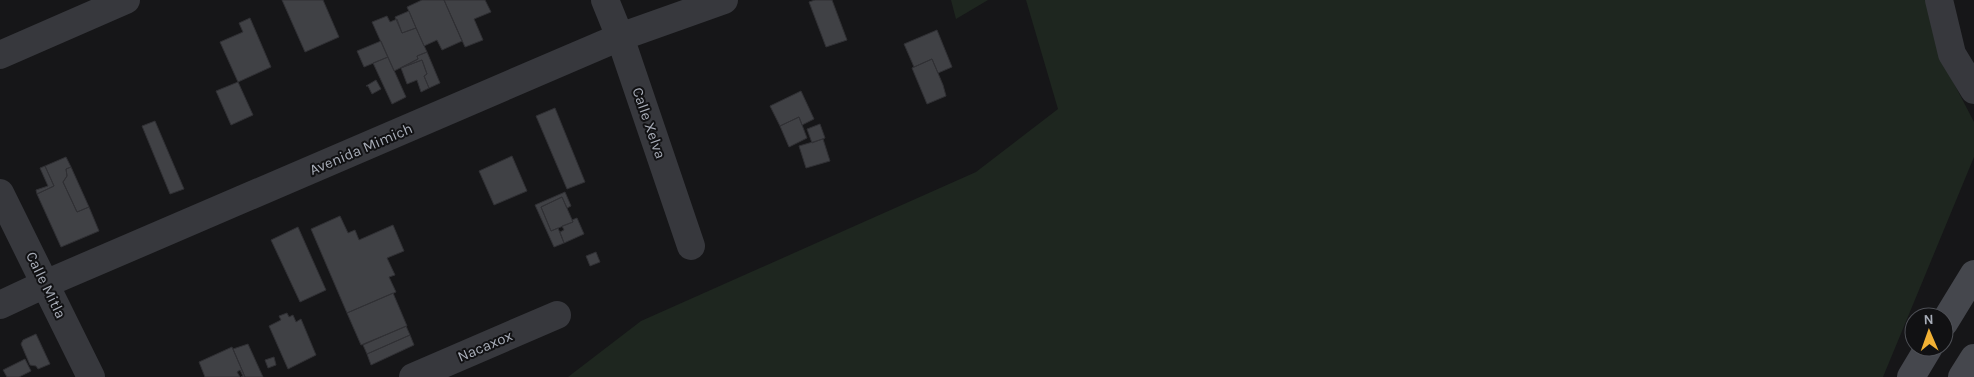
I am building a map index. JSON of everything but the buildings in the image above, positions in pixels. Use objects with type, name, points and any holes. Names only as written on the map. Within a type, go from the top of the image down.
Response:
[{"type":"main road","points":[[1954,309],[1972,283]]},
{"type":"main road","points":[[1912,377],[1923,357]]},
{"type":"main road","points":[[1962,377],[1974,358]]},
{"type":"street","points":[[0,54],[126,0]]},
{"type":"street","name":"Calle Xelva","points":[[604,0],[620,37],[691,246]]},
{"type":"street","name":"Avenida Mimich","points":[[0,305],[620,37],[724,0]]},
{"type":"street","points":[[1939,0],[1952,54],[1974,90]]},
{"type":"street","name":"Calle Mitla","points":[[0,192],[91,377]]},
{"type":"street","name":"Nacaxox","points":[[414,377],[557,316]]},
{"type":"shaded area","points":[[951,0],[988,0],[956,19]]},
{"type":"shaded area","points":[[1026,0],[1928,0],[1948,72],[1974,122],[1974,157],[1912,307],[1904,307],[1904,326],[1883,377],[568,377],[641,321],[976,172],[1058,109]]}]
